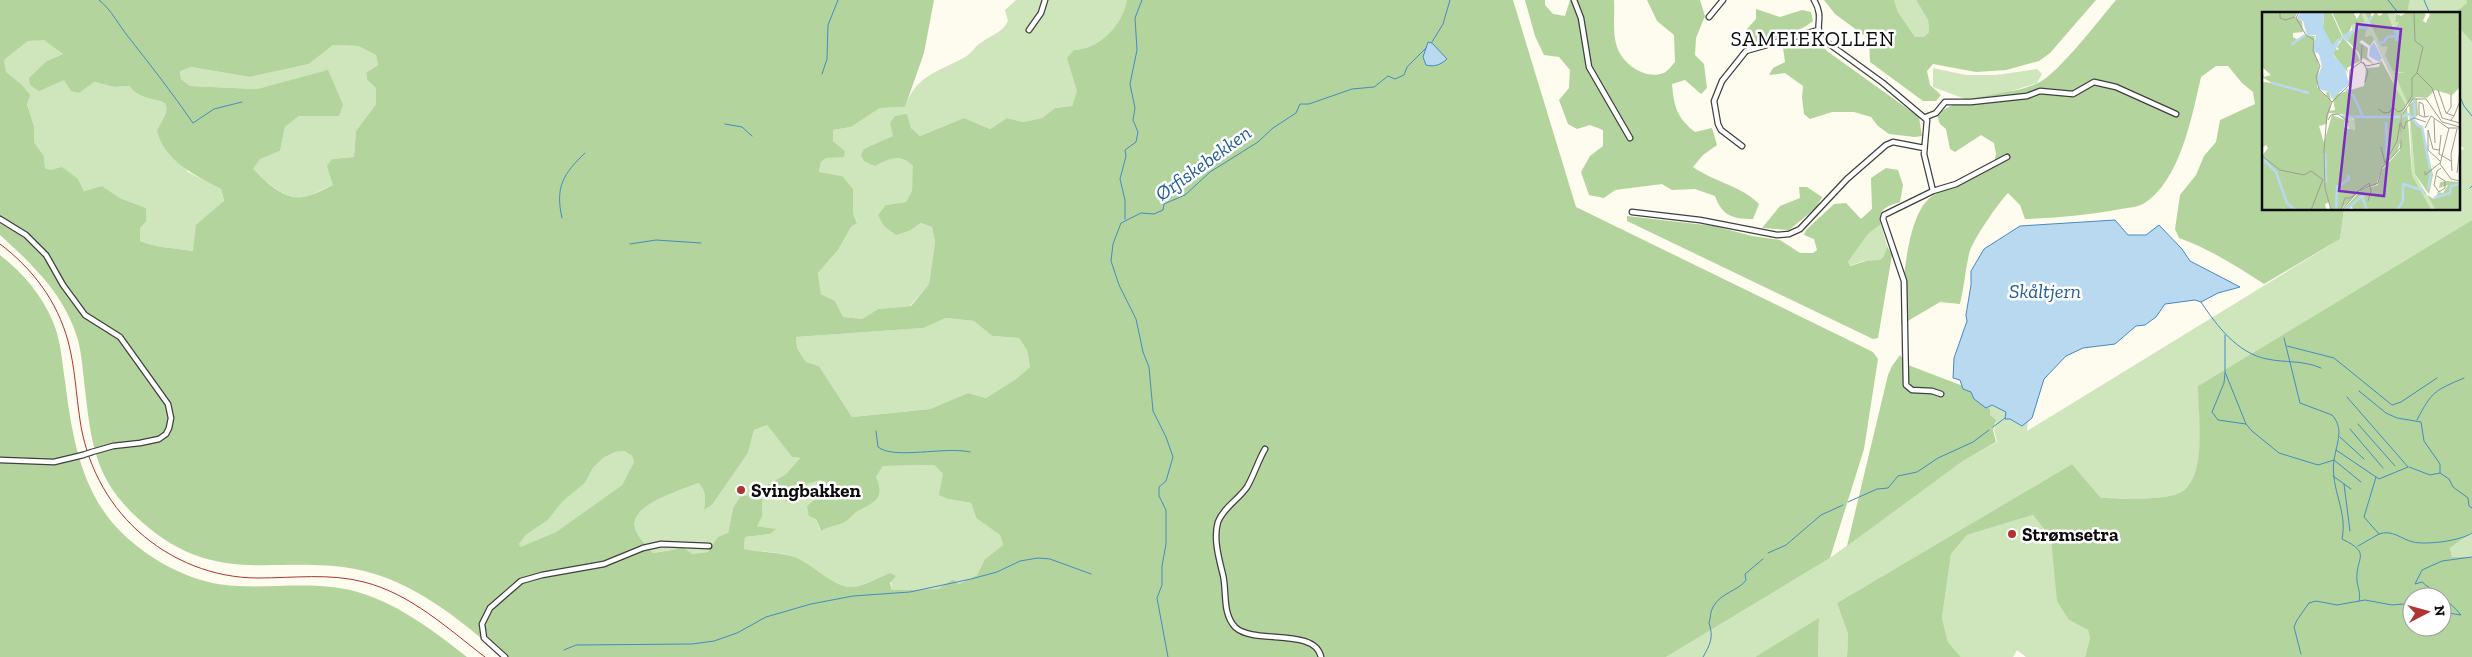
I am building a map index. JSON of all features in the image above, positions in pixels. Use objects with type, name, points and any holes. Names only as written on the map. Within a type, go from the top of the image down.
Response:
[{"type":"street","points":[[1029,30],[1042,13],[1045,0]]},
{"type":"street","points":[[1574,0],[1581,18],[1589,67],[1630,138]]},
{"type":"street","points":[[1710,17],[1723,0]]},
{"type":"street","points":[[1814,0],[1820,13],[1818,30],[1823,40],[1926,117],[1928,123],[1924,148],[1933,191]]},
{"type":"street","points":[[1742,146],[1718,124],[1714,101],[1722,81],[1746,51],[1818,30]]},
{"type":"street","points":[[1926,117],[1936,113],[1945,102],[1971,102],[2027,96],[2037,91],[2074,94],[2094,82],[2116,87],[2176,114]]},
{"type":"street","points":[[1632,212],[1700,220],[1777,235],[1789,234],[1811,220],[1847,179],[1886,145],[1893,142],[1924,148]]},
{"type":"street","points":[[1941,394],[1927,390],[1912,390],[1906,385],[1904,281],[1883,219],[1884,215],[1890,210],[1933,191],[1956,184],[2007,158]]},
{"type":"street","points":[[0,219],[26,234],[46,255],[63,285],[85,314],[120,337],[168,404],[171,418],[166,434],[140,443],[113,446],[54,462],[0,460]]},
{"type":"street","points":[[1265,449],[1248,485],[1218,521],[1216,530],[1218,554],[1228,612],[1236,628],[1254,635],[1300,640],[1313,645],[1321,657]]},
{"type":"street","points":[[505,657],[484,638],[482,624],[490,608],[521,581],[542,575],[604,564],[643,548],[661,544],[709,546]]},
{"type":"green space","points":[[0,0],[934,0],[924,53],[905,107],[880,108],[851,127],[833,130],[833,141],[845,151],[844,157],[826,158],[821,162],[819,172],[842,176],[853,189],[853,213],[857,223],[851,227],[838,250],[818,273],[821,294],[835,301],[843,317],[862,319],[878,309],[911,306],[929,284],[935,242],[932,227],[921,223],[911,230],[896,235],[884,226],[878,215],[886,205],[906,202],[912,191],[913,166],[904,159],[895,158],[875,166],[864,161],[861,155],[864,149],[893,136],[890,123],[895,116],[907,114],[911,128],[920,136],[964,118],[990,129],[1007,118],[1023,122],[1042,118],[1055,108],[1072,106],[1077,91],[1067,58],[1074,50],[1084,49],[1093,45],[1108,34],[1115,27],[1127,0],[1513,0],[1576,207],[1873,352],[1878,359],[1864,449],[1830,558],[1666,657],[503,657],[470,629],[434,603],[415,591],[376,574],[355,569],[326,566],[225,563],[200,557],[175,546],[149,528],[118,497],[100,466],[91,431],[78,340],[65,309],[36,270],[0,235]],"holes":[[[44,40],[63,54],[47,61],[29,78],[30,85],[39,91],[64,80],[71,91],[79,93],[94,82],[114,87],[129,86],[138,94],[158,100],[166,105],[164,118],[157,130],[160,141],[182,166],[201,179],[221,189],[224,201],[196,225],[193,251],[140,241],[140,228],[146,221],[146,208],[120,198],[102,186],[84,191],[78,179],[62,167],[51,170],[45,168],[44,156],[34,142],[34,126],[27,104],[30,95],[21,84],[6,72],[4,60],[28,41]],[[333,45],[358,46],[376,55],[378,65],[366,73],[367,80],[376,88],[376,104],[356,131],[354,157],[332,159],[327,166],[333,185],[311,195],[296,197],[282,193],[253,169],[260,159],[280,151],[285,127],[299,116],[339,116],[343,105],[328,70],[257,89],[190,86],[181,79],[180,71],[191,67],[250,77],[309,64]],[[946,318],[974,321],[992,336],[1019,338],[1027,350],[1030,367],[1016,379],[986,398],[968,393],[930,409],[852,417],[819,366],[806,362],[797,348],[796,337],[923,328]],[[767,425],[792,457],[800,458],[786,474],[760,489],[792,504],[808,484],[820,480],[826,484],[826,491],[807,506],[809,516],[816,519],[821,531],[846,521],[856,512],[877,499],[880,490],[876,477],[883,466],[934,465],[943,474],[939,495],[948,499],[971,503],[976,518],[1000,535],[1003,545],[985,559],[977,575],[959,584],[953,579],[938,589],[892,590],[890,583],[896,576],[890,573],[862,585],[845,586],[830,580],[808,564],[794,557],[744,549],[745,537],[770,534],[776,529],[757,526],[762,516],[762,499],[750,495],[740,497],[733,508],[728,533],[718,537],[708,552],[692,554],[684,548],[653,553],[640,538],[635,528],[635,519],[640,512],[659,499],[698,483],[704,492],[704,510],[712,505],[748,453],[754,430]],[[624,451],[632,456],[634,462],[622,485],[556,532],[521,547],[519,544],[526,535],[548,520],[562,502],[585,483],[593,468],[603,458],[615,452]]]},
{"type":"green space","points":[[1016,0],[1127,0],[1115,27],[1108,34],[1093,45],[1084,49],[1074,50],[1077,92],[1072,106],[1055,108],[1042,118],[1023,122],[1007,118],[990,129],[964,118],[920,136],[911,128],[907,115],[895,116],[891,123],[893,136],[880,143],[892,157],[907,159],[914,166],[912,191],[906,202],[886,205],[911,230],[921,223],[932,227],[935,242],[929,284],[910,306],[878,309],[862,319],[843,317],[835,301],[821,294],[818,273],[838,250],[851,227],[857,222],[853,213],[853,189],[841,176],[819,172],[821,162],[826,158],[845,151],[833,141],[833,130],[851,127],[880,108],[905,107],[915,88],[922,81],[967,56],[1003,28],[1008,21],[1005,10]]},
{"type":"green space","points":[[1525,0],[1545,0],[1545,5],[1553,14],[1565,16],[1570,0],[1614,0],[1615,35],[1620,54],[1630,65],[1643,73],[1657,75],[1664,73],[1675,62],[1674,35],[1657,21],[1647,0],[1700,0],[1705,16],[1696,38],[1695,55],[1704,64],[1707,88],[1701,94],[1685,80],[1672,84],[1675,106],[1680,117],[1695,132],[1712,128],[1717,145],[1703,155],[1693,167],[1744,192],[1759,204],[1753,219],[1729,215],[1721,208],[1715,196],[1695,189],[1672,190],[1662,184],[1615,190],[1604,198],[1589,195],[1581,172],[1590,156],[1603,146],[1603,130],[1590,125],[1577,129],[1568,124],[1559,100],[1569,88],[1570,70],[1559,57],[1544,55],[1535,36]]},
{"type":"green space","points":[[1824,0],[1894,0],[1898,12],[1915,37],[1924,37],[1929,32],[1928,20],[1916,0],[2096,0],[2050,53],[2039,61],[2006,70],[1976,72],[1933,64],[1927,71],[1930,85],[1941,95],[1936,101],[1923,101],[1870,62],[1869,39],[1835,14]]},
{"type":"green space","points":[[1894,0],[1916,0],[1928,20],[1929,32],[1924,37],[1915,37],[1898,12]]},
{"type":"green space","points":[[2116,0],[2410,0],[2407,12],[2262,12],[2262,210],[2344,210],[2340,239],[2264,284],[2233,264],[2179,238],[2175,229],[2180,195],[2196,175],[2204,156],[2216,142],[2220,120],[2255,104],[2253,92],[2242,83],[2228,66],[2216,66],[2201,77],[2182,147],[2175,164],[2156,194],[2138,206],[2073,216],[2025,219],[2020,205],[2008,193],[1986,222],[1971,248],[1960,304],[1940,302],[1901,325],[1902,295],[1910,238],[1922,207],[1938,192],[1993,167],[1996,154],[1994,143],[1981,135],[1955,152],[1950,149],[1946,129],[1940,124],[1937,115],[1959,103],[2013,91],[2038,83],[2057,69]]},
{"type":"green space","points":[[2410,0],[2466,0],[2467,3],[2456,12],[2407,12]]},
{"type":"green space","points":[[2466,0],[2472,0],[2472,42],[2460,29],[2460,12],[2456,12],[2467,3]]},
{"type":"green space","points":[[1756,9],[1780,17],[1802,10],[1811,12],[1813,21],[1783,36],[1750,42],[1746,30],[1756,19]]},
{"type":"green space","points":[[2460,29],[2472,42],[2472,220],[2198,386],[2199,456],[2196,470],[2184,490],[2177,494],[2156,498],[2101,498],[2072,464],[1837,603],[1848,634],[1847,657],[1818,657],[1819,619],[1755,657],[1666,657],[1830,558],[1963,461],[1997,442],[1994,430],[1996,423],[1990,415],[1990,409],[1986,408],[1992,405],[2006,412],[2007,418],[2022,426],[2028,421],[2027,431],[2340,239],[2344,210],[2460,210],[2460,151],[2464,149],[2460,144]]},
{"type":"green space","points":[[44,39],[63,54],[47,61],[79,93],[93,82],[114,87],[129,86],[138,94],[158,100],[166,105],[164,118],[157,130],[188,172],[221,189],[224,202],[197,225],[194,251],[140,241],[140,228],[146,208],[120,198],[102,186],[84,191],[78,179],[45,168],[44,156],[34,142],[34,126],[21,84],[5,72],[4,60],[28,41]]},
{"type":"green space","points":[[1806,39],[1817,40],[1827,51],[1919,117],[1922,136],[1889,134],[1878,126],[1871,117],[1854,112],[1832,112],[1810,119],[1804,114],[1803,86],[1785,73],[1769,75],[1773,68],[1785,62],[1783,48]]},
{"type":"green space","points":[[333,45],[358,46],[376,55],[378,65],[366,74],[367,80],[376,88],[376,104],[356,131],[354,157],[332,159],[333,185],[304,197],[289,196],[269,184],[252,169],[260,159],[280,151],[285,127],[299,116],[339,116],[328,71],[257,89],[190,86],[181,79],[180,70],[191,67],[250,77],[309,64]]},
{"type":"green space","points":[[1933,68],[1966,75],[1996,75],[2037,69],[2042,74],[2037,83],[1992,97],[1968,100],[1933,87]]},
{"type":"green space","points":[[1886,168],[1898,170],[1903,185],[1900,202],[1887,207],[1881,212],[1881,224],[1868,234],[1848,262],[1850,266],[1879,260],[1884,256],[1887,246],[1892,255],[1878,338],[1873,339],[1627,221],[1627,216],[1714,226],[1752,236],[1780,240],[1800,253],[1813,253],[1817,250],[1814,239],[1804,235],[1806,230],[1834,204],[1846,203],[1861,219],[1872,209],[1871,178]]},
{"type":"green space","points":[[1799,187],[1807,187],[1822,197],[1816,208],[1789,230],[1762,228],[1780,206],[1800,198]]},
{"type":"green space","points":[[2472,220],[2472,532],[2450,548],[2452,557],[2472,557],[2472,657],[2085,657],[2090,638],[2088,630],[2069,620],[2057,601],[2051,538],[2033,515],[1967,535],[1951,554],[1942,618],[1948,642],[1961,657],[1847,657],[1848,634],[1837,603],[2072,464],[2101,498],[2156,498],[2177,494],[2184,490],[2196,470],[2199,456],[2198,386]]},
{"type":"green space","points":[[1881,224],[1887,246],[1886,255],[1878,261],[1863,261],[1849,266],[1848,262],[1868,234]]},
{"type":"green space","points":[[0,255],[31,285],[49,312],[60,344],[71,422],[81,463],[97,500],[108,517],[132,542],[155,559],[179,572],[218,584],[233,586],[324,586],[357,592],[391,605],[407,614],[467,657],[0,657]]},
{"type":"green space","points":[[946,318],[974,321],[992,336],[1019,338],[1027,350],[1030,367],[1016,379],[986,398],[968,393],[930,409],[852,417],[819,366],[806,362],[797,348],[796,337],[922,328]]},
{"type":"green space","points":[[1900,355],[1908,365],[1963,386],[1963,389],[1971,392],[1974,399],[1990,409],[1990,415],[1996,420],[1993,430],[1996,442],[1963,461],[1847,546],[1888,375]]},
{"type":"green space","points":[[767,425],[792,457],[800,458],[786,474],[760,489],[792,504],[808,484],[820,480],[826,484],[816,519],[820,530],[839,522],[876,500],[880,491],[876,477],[883,466],[934,465],[943,474],[948,499],[971,503],[976,518],[1000,535],[1003,545],[985,559],[977,575],[959,584],[953,579],[938,589],[892,590],[890,573],[859,586],[847,587],[832,581],[790,555],[744,549],[745,537],[770,534],[775,529],[757,526],[733,508],[728,533],[708,552],[692,554],[669,550],[653,553],[640,538],[635,528],[635,519],[640,512],[659,499],[698,483],[704,492],[704,510],[712,505],[748,453],[754,430]]},
{"type":"green space","points":[[624,451],[632,456],[634,462],[622,485],[556,532],[521,548],[519,544],[526,535],[548,520],[562,502],[585,483],[593,468],[603,458],[615,452]]},
{"type":"green space","points":[[2033,515],[2051,538],[2069,620],[2088,630],[2090,638],[2085,657],[2026,657],[2017,650],[2013,657],[1961,657],[1948,642],[1942,618],[1951,554],[1967,535]]},
{"type":"green space","points":[[2472,532],[2472,557],[2452,557],[2450,548]]},
{"type":"green space","points":[[1819,618],[1818,657],[1755,657]]},
{"type":"water","points":[[1428,42],[1432,43],[1447,59],[1437,65],[1426,65],[1423,57]]},
{"type":"water","name":"Skåltjern","points":[[2115,220],[2128,235],[2146,235],[2159,225],[2182,249],[2190,261],[2240,287],[2218,293],[2201,302],[2195,300],[2165,304],[2156,317],[2145,325],[2136,326],[2115,344],[2083,348],[2066,356],[2044,379],[2032,418],[2022,426],[2010,419],[2005,419],[2006,412],[1992,405],[1986,408],[1974,399],[1971,392],[1963,389],[1960,380],[1953,378],[1954,358],[1967,321],[1971,271],[1984,249],[2020,226]]},
{"type":"waterway","points":[[99,0],[112,13],[193,123],[214,109],[242,102]]},
{"type":"waterway","points":[[822,74],[827,59],[828,25],[838,0]]},
{"type":"waterway","points":[[1125,219],[1125,200],[1120,179],[1126,156],[1125,150],[1136,142],[1138,132],[1133,120],[1135,108],[1130,84],[1137,50],[1135,18],[1142,0]]},
{"type":"waterway","name":"Ørfiskebekken","points":[[1432,42],[1443,24],[1450,0]]},
{"type":"waterway","points":[[2388,0],[2397,12]]},
{"type":"waterway","points":[[2424,0],[2429,12]]},
{"type":"waterway","name":"Ørfiskebekken","points":[[1168,657],[1157,598],[1162,585],[1162,566],[1166,544],[1166,510],[1159,496],[1159,487],[1166,481],[1173,457],[1166,437],[1153,411],[1149,367],[1143,352],[1136,319],[1119,285],[1111,261],[1113,244],[1121,223],[1141,213],[1154,214],[1163,210],[1164,204],[1185,195],[1210,172],[1258,142],[1273,128],[1296,113],[1300,104],[1309,104],[1352,89],[1374,87],[1388,76],[1395,79],[1404,75],[1407,67],[1426,48]]},
{"type":"waterway","points":[[2460,97],[2464,106],[2472,116]]},
{"type":"waterway","points":[[725,124],[742,127],[752,136]]},
{"type":"waterway","points":[[562,218],[560,189],[566,175],[585,153]]},
{"type":"waterway","points":[[630,244],[656,240],[701,243]]},
{"type":"waterway","points":[[2201,302],[2221,329],[2246,351],[2267,359],[2308,364],[2321,368]]},
{"type":"waterway","points":[[2225,335],[2225,372],[2246,424],[2252,431],[2279,453],[2318,465],[2334,460],[2334,481],[2343,519],[2342,539],[2351,544],[2360,553],[2357,573],[2360,593],[2359,601]]},
{"type":"waterway","points":[[2284,338],[2300,403],[2332,415],[2337,423],[2339,432],[2336,450]]},
{"type":"waterway","points":[[2287,346],[2334,358],[2392,405],[2401,402],[2437,378]]},
{"type":"waterway","points":[[2225,373],[2224,383],[2212,412],[2218,420],[2246,424]]},
{"type":"waterway","points":[[2417,420],[2426,403],[2435,393],[2464,378]]},
{"type":"waterway","points":[[2359,391],[2386,413],[2397,418],[2421,422],[2424,441],[2440,464],[2440,473]]},
{"type":"waterway","points":[[2347,397],[2408,467],[2379,479],[2336,450],[2334,460],[2361,482]]},
{"type":"waterway","points":[[1993,427],[2005,418]]},
{"type":"waterway","points":[[2358,424],[2395,466]]},
{"type":"waterway","points":[[2350,429],[2383,468]]},
{"type":"waterway","points":[[1848,502],[1877,489],[1888,488],[1898,476],[1917,472],[1938,458],[1973,442],[1989,430]]},
{"type":"waterway","points":[[876,431],[878,447],[886,451],[908,453],[970,452]]},
{"type":"waterway","points":[[2340,437],[2364,459]]},
{"type":"waterway","points":[[2409,467],[2430,475],[2440,473],[2449,479],[2453,487],[2468,498],[2469,506],[2472,508]]},
{"type":"waterway","points":[[2333,476],[2351,489]]},
{"type":"waterway","points":[[2358,546],[2379,534],[2364,517],[2376,477]]},
{"type":"waterway","points":[[2344,484],[2350,531]]},
{"type":"waterway","points":[[1768,553],[1786,545],[1821,515],[1843,505]]},
{"type":"waterway","points":[[2379,534],[2388,533],[2409,541],[2426,543],[2443,542],[2472,533]]},
{"type":"waterway","points":[[2429,587],[2422,582],[2415,584],[2422,570],[2442,561],[2472,557]]},
{"type":"waterway","points":[[564,650],[576,645],[692,644],[714,641],[737,633],[766,617],[811,604],[853,596],[910,592],[971,579],[997,572],[1020,561],[1038,558],[1050,559],[1091,574]]},
{"type":"waterway","points":[[1703,657],[1710,641],[1709,623],[1711,611],[1716,602],[1743,583],[1746,580],[1745,574],[1763,559]]},
{"type":"waterway","points":[[2301,654],[2294,627],[2309,603],[2316,601],[2337,605],[2365,600],[2392,605],[2402,604]]},
{"type":"waterway","points":[[2452,606],[2461,615],[2452,614]]},
{"type":"railway","points":[[0,244],[33,275],[57,312],[68,341],[80,420],[87,451],[107,494],[138,531],[164,551],[179,559],[194,566],[225,575],[258,578],[338,578],[351,579],[381,587],[428,613],[485,657]]},
{"type":"place","name":"Svingbakken","points":[[741,490]]},
{"type":"place","name":"Strømsetra","points":[[2012,534]]},
{"type":"district","name":"SAMEIEKOLLEN","points":[[1813,38]]}]
